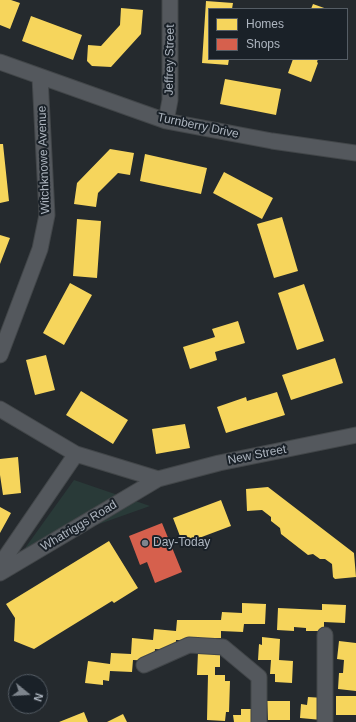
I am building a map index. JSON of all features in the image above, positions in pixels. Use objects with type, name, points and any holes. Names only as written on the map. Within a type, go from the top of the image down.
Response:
[{"type":"street","name":"Jeffrey Street","points":[[166,121],[170,100],[170,0]]},
{"type":"street","name":"Turnberry Drive","points":[[0,62],[166,121],[272,141],[356,153]]},
{"type":"street","name":"Witchknowe Avenue","points":[[0,355],[40,248],[47,215],[40,77]]},
{"type":"street","points":[[0,409],[76,454],[158,479]]},
{"type":"street","name":"New Street","points":[[158,479],[219,463],[356,435]]},
{"type":"street","points":[[0,565],[76,454]]},
{"type":"street","name":"Whatriggs Road","points":[[0,572],[158,479]]},
{"type":"street","points":[[325,636],[325,722]]},
{"type":"street","points":[[144,665],[189,644],[223,647],[259,678],[259,722]]},
{"type":"shaded area","points":[[74,480],[150,506],[23,551]]},
{"type":"building: Homes","points":[[0,0],[11,0],[20,3],[10,29],[0,25]]},
{"type":"building: Homes","points":[[206,1],[233,3],[232,8],[208,8],[208,60],[229,60],[228,65],[202,63]]},
{"type":"building: Homes","points":[[313,4],[324,8],[311,8]]},
{"type":"building: Homes","points":[[121,8],[143,10],[141,34],[111,67],[92,66],[87,61],[88,45],[101,46],[120,25]]},
{"type":"building: Homes","points":[[31,16],[82,35],[73,60],[22,41]]},
{"type":"building: Homes","points":[[293,60],[318,60],[311,82],[288,73]]},
{"type":"building: Homes","points":[[225,79],[281,89],[276,115],[220,104]]},
{"type":"building: Homes","points":[[0,144],[3,144],[9,201],[0,203]]},
{"type":"building: Homes","points":[[110,149],[134,153],[130,175],[118,173],[98,193],[96,207],[74,204],[77,183]]},
{"type":"building: Homes","points":[[145,154],[207,168],[201,194],[140,181]]},
{"type":"building: Homes","points":[[224,172],[273,198],[262,219],[213,193]]},
{"type":"building: Homes","points":[[282,217],[298,271],[274,278],[257,224]]},
{"type":"building: Homes","points":[[77,219],[101,221],[97,278],[73,276]]},
{"type":"building: Homes","points":[[0,235],[10,238],[0,264]]},
{"type":"building: Homes","points":[[70,283],[92,295],[64,345],[43,333]]},
{"type":"building: Homes","points":[[304,284],[324,341],[297,350],[278,293]]},
{"type":"building: Homes","points":[[238,321],[245,343],[215,352],[217,360],[190,369],[183,347],[215,337],[212,329]]},
{"type":"building: Homes","points":[[46,355],[55,390],[35,395],[26,360]]},
{"type":"building: Homes","points":[[335,358],[343,383],[291,400],[282,375]]},
{"type":"building: Homes","points":[[81,391],[128,420],[113,444],[66,415]]},
{"type":"building: Homes","points":[[277,392],[285,415],[226,433],[217,407],[246,397],[247,401]]},
{"type":"building: Homes","points":[[185,424],[190,448],[156,454],[152,429]]},
{"type":"building: Homes","points":[[18,457],[21,493],[3,495],[0,475],[0,459]]},
{"type":"building: Homes","points":[[268,487],[354,553],[356,577],[335,579],[333,577],[332,564],[313,554],[308,555],[281,534],[280,528],[271,521],[271,517],[262,510],[247,511],[246,489]]},
{"type":"building: Homes","points":[[221,500],[231,526],[183,544],[173,518]]},
{"type":"building: Homes","points":[[0,507],[11,513],[0,533]]},
{"type":"building: Homes","points":[[109,541],[138,588],[114,603],[112,601],[34,649],[14,641],[15,618],[6,604]]},
{"type":"building: Homes","points":[[242,603],[266,604],[265,624],[244,624],[243,632],[221,631],[221,638],[191,638],[191,640],[176,640],[176,650],[155,649],[154,661],[133,660],[132,672],[110,671],[109,681],[103,680],[103,685],[85,683],[88,661],[110,664],[111,653],[131,654],[132,638],[153,640],[154,629],[176,631],[177,620],[221,620],[222,612],[242,613]]},
{"type":"building: Homes","points":[[322,604],[346,605],[345,623],[324,622],[324,631],[306,631],[306,628],[294,627],[294,631],[277,630],[278,608],[322,610]]},
{"type":"building: Homes","points":[[262,637],[280,639],[279,660],[293,661],[292,683],[275,682],[275,674],[270,674],[271,660],[258,660],[259,644],[262,645]]},
{"type":"building: Homes","points":[[339,641],[356,643],[356,691],[338,689],[339,673],[343,673],[344,660],[337,659]]},
{"type":"building: Homes","points":[[198,652],[220,653],[220,667],[215,667],[215,675],[225,675],[225,681],[230,681],[229,712],[226,712],[225,721],[207,720],[208,675],[197,675]]},
{"type":"building: Homes","points":[[336,696],[356,696],[356,715],[336,715]]},
{"type":"building: Homes","points":[[308,697],[324,698],[322,720],[300,718],[301,704],[307,705]]},
{"type":"building: Homes","points":[[267,701],[290,701],[290,720],[268,720]]},
{"type":"building: Homes","points":[[241,709],[256,709],[257,722],[234,722],[233,715],[241,715]]},
{"type":"building: Homes","points":[[84,712],[88,722],[59,722]]},
{"type":"building: Homes","points":[[123,714],[127,722],[107,722]]},
{"type":"building: Shops","points":[[162,523],[182,572],[155,583],[147,562],[140,565],[129,536]]},
{"type":"place","name":"Day-Today","points":[[145,543]]}]
